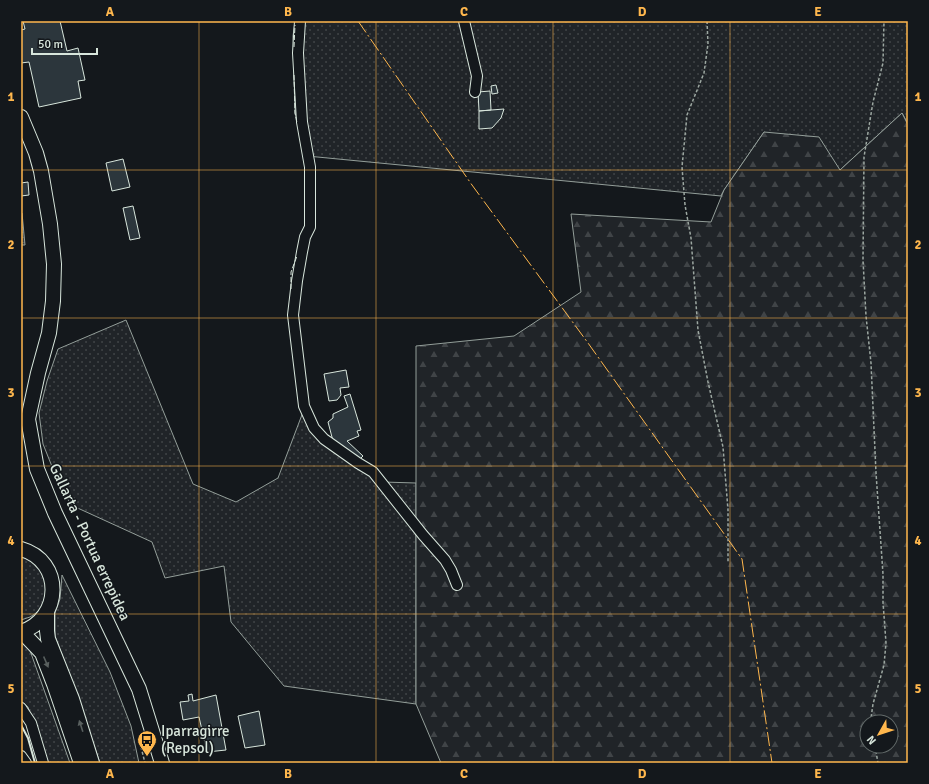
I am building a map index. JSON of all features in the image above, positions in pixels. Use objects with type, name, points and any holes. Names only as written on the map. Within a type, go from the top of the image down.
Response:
[{"type":"highway","name":"Gallarta - Portua errepidea","points":[[21,117],[36,153],[41,171],[50,224],[54,264],[53,301],[49,333],[38,372],[28,419],[37,469],[55,513],[140,689],[162,763]]},
{"type":"highway","points":[[21,549],[34,555],[41,561],[47,568],[50,577],[52,595],[47,613],[46,627],[48,640],[72,699],[92,763]]},
{"type":"highway","points":[[47,613],[35,626],[22,632],[42,653],[54,684],[80,763]]},
{"type":"street","points":[[300,21],[298,53],[302,122],[310,167],[310,227],[305,236],[293,315],[304,406],[314,428],[324,439],[373,472],[418,529],[445,560],[457,585]]},
{"type":"street","points":[[464,21],[477,76],[475,92]]},
{"type":"street","points":[[21,708],[31,723],[44,763]]},
{"type":"street","points":[[21,756],[26,763]]},
{"type":"path","points":[[707,21],[708,44],[704,73],[687,115],[682,167],[685,205],[691,238],[698,330],[723,447],[728,510],[728,562]]},
{"type":"path","points":[[871,714],[884,665],[886,643],[871,363],[866,316],[863,260],[864,165],[873,102],[883,63],[884,21]]},
{"type":"green space","points":[[295,21],[908,21],[908,124],[902,113],[840,170],[764,132],[721,196],[307,156],[295,113],[293,36]]},
{"type":"green space","points":[[902,113],[908,125],[908,763],[441,763],[416,704],[416,346],[514,336],[581,292],[571,214],[711,222],[724,190],[764,132],[819,137],[840,170]]},
{"type":"green space","points":[[126,320],[193,484],[236,502],[278,478],[303,412],[323,436],[383,482],[416,483],[416,704],[284,686],[231,622],[224,566],[165,578],[152,542],[71,505],[59,484],[43,444],[39,413],[47,381],[58,349]]},
{"type":"green space","points":[[21,556],[29,558],[44,571],[49,592],[39,611],[30,617],[21,620]]},
{"type":"green space","points":[[62,575],[110,672],[131,726],[139,763],[100,763],[55,636],[55,613],[60,599]]},
{"type":"green space","points":[[21,635],[27,642],[70,763],[47,763],[28,707],[21,701]]},
{"type":"shaded area","points":[[22,213],[25,245],[21,245]]},
{"type":"building","points":[[23,21],[60,21],[67,51],[78,48],[85,80],[78,81],[81,98],[39,107],[29,62],[21,63],[21,30],[25,29]]},
{"type":"building","points":[[496,85],[498,93],[492,94],[491,86]]},
{"type":"building","points":[[490,91],[491,110],[479,111],[478,92]]},
{"type":"building","points":[[504,109],[501,118],[492,128],[479,129],[479,111]]},
{"type":"building","points":[[123,159],[130,187],[112,191],[106,163]]},
{"type":"building","points":[[28,182],[29,195],[21,196],[21,183]]},
{"type":"building","points":[[133,206],[140,238],[130,240],[123,208]]},
{"type":"building","points":[[346,370],[349,387],[340,388],[341,395],[337,400],[329,401],[324,374]]},
{"type":"building","points":[[350,394],[361,430],[357,431],[359,436],[347,441],[363,456],[359,460],[333,441],[328,422],[333,418],[333,414],[348,407],[344,396]]},
{"type":"building","points":[[192,694],[193,701],[216,695],[226,750],[207,752],[199,717],[183,720],[180,702],[189,701],[188,695]]},
{"type":"building","points":[[259,711],[265,745],[245,748],[238,716]]},
{"type":"fence","points":[[294,47],[295,25]]},
{"type":"fence","points":[[294,75],[295,113],[297,123]]},
{"type":"fence","points":[[291,289],[291,272],[297,256]]},
{"type":"wall","points":[[21,725],[28,738],[35,763]]},
{"type":"power","points":[[358,21],[472,185],[588,343],[742,559],[772,763]]},
{"type":"place","name":"Iparragirre (Repsol)","points":[[147,757]]}]
